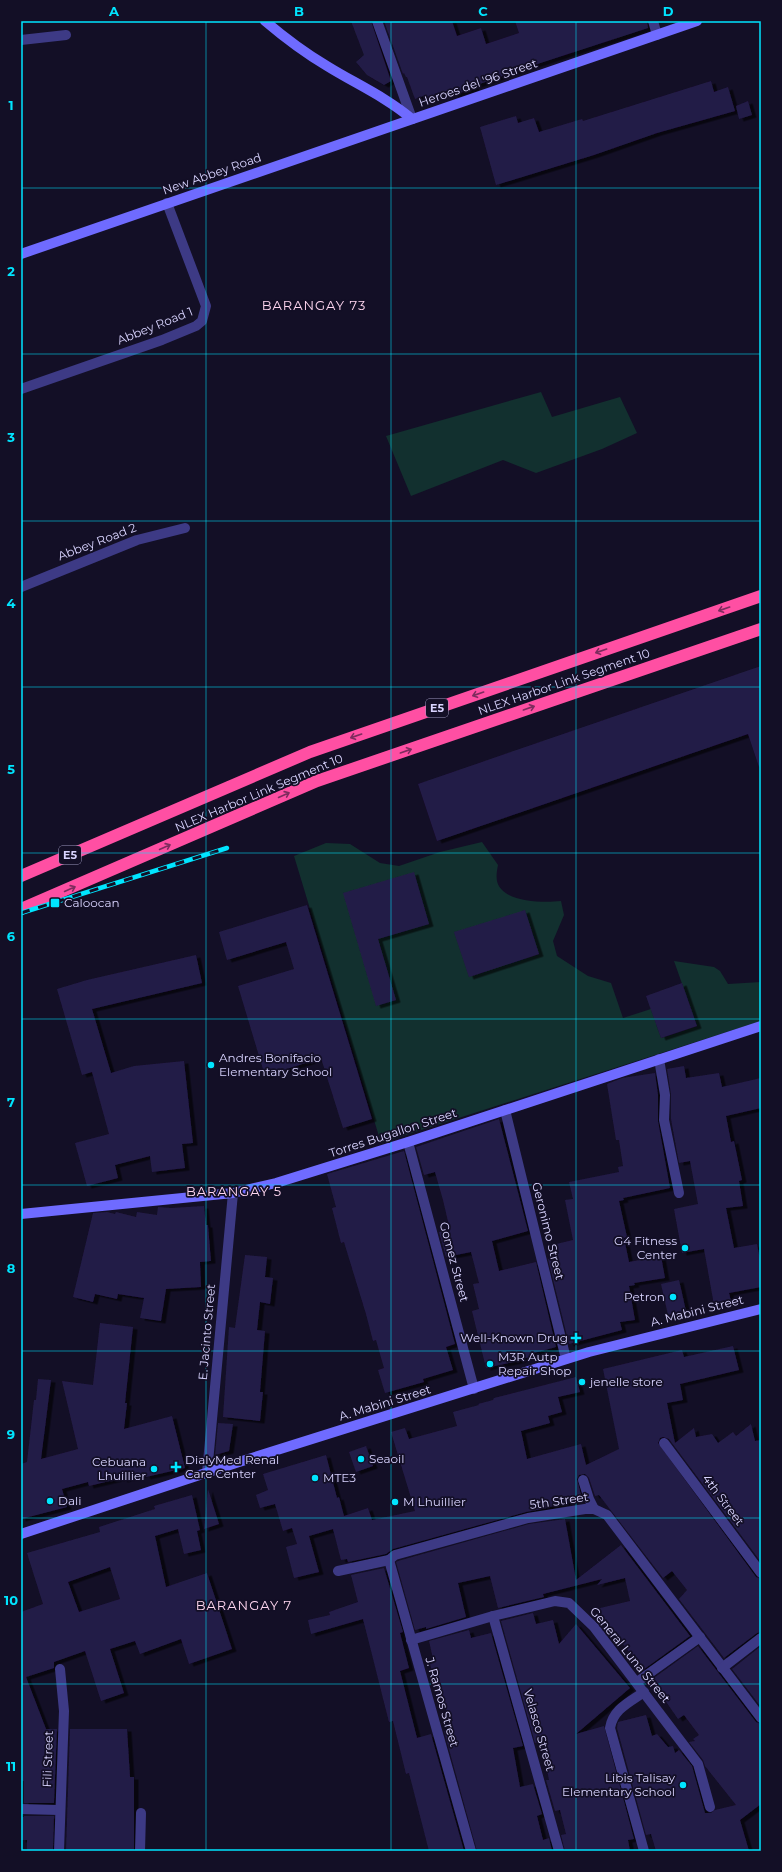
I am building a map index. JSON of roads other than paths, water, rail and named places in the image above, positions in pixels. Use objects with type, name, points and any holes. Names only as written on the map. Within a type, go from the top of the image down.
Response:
[{"type":"highway","name":"NLEX Harbor Link Segment 10","points":[[21,876],[310,752],[761,596]]},
{"type":"highway","name":"NLEX Harbor Link Segment 10","points":[[21,909],[318,781],[761,629]]},
{"type":"street","name":"Heroes del '96 Street","points":[[265,21],[295,45],[327,66],[395,104],[412,119],[697,21]]},
{"type":"street","points":[[376,21],[412,119]]},
{"type":"street","points":[[653,21],[657,35]]},
{"type":"street","points":[[21,40],[66,35]]},
{"type":"street","name":"New Abbey Road","points":[[21,254],[412,119]]},
{"type":"street","name":"Abbey Road 1","points":[[21,389],[162,340],[196,326],[202,321],[206,306],[167,203]]},
{"type":"street","name":"Abbey Road 2","points":[[21,587],[137,540],[185,528]]},
{"type":"street","name":"Torres Bugallon Street","points":[[21,1214],[233,1193],[315,1172],[761,1026]]},
{"type":"street","points":[[659,1059],[665,1095],[664,1120],[679,1193]]},
{"type":"street","name":"Geronimo Street","points":[[505,1110],[566,1359]]},
{"type":"street","name":"Gomez Street","points":[[408,1142],[474,1389]]},
{"type":"street","name":"E. Jacinto Street","points":[[207,1473],[233,1193]]},
{"type":"street","name":"A. Mabini Street","points":[[21,1534],[207,1473],[566,1359],[626,1341],[761,1309]]},
{"type":"street","name":"4th Street","points":[[664,1443],[761,1573]]},
{"type":"street","points":[[583,1480],[594,1509]]},
{"type":"street","name":"5th Street","points":[[338,1571],[389,1560],[395,1555],[528,1518],[594,1509],[607,1514],[761,1718]]},
{"type":"street","name":"J. Ramos Street","points":[[389,1560],[471,1851]]},
{"type":"street","name":"General Luna Street","points":[[411,1640],[493,1616],[555,1601],[569,1603],[594,1627],[698,1764],[710,1807]]},
{"type":"street","name":"Velasco Street","points":[[493,1616],[559,1851]]},
{"type":"street","points":[[637,1682],[700,1637]]},
{"type":"street","points":[[722,1668],[761,1638]]},
{"type":"street","name":"Fili Street","points":[[59,1851],[59,1810],[64,1711],[60,1669]]},
{"type":"street","points":[[644,1692],[616,1712],[611,1719],[610,1728],[644,1851]]},
{"type":"street","points":[[21,1809],[59,1810]]},
{"type":"street","points":[[140,1851],[141,1813]]},
{"type":"railway","points":[[21,913],[227,848]]},
{"type":"place","name":"Caloocan","points":[[55,903]]},
{"type":"place","name":"Andres Bonifacio Elementary School","points":[[211,1065]]},
{"type":"place","name":"G4 Fitness Center","points":[[685,1248]]},
{"type":"place","name":"Petron","points":[[673,1297]]},
{"type":"place","name":"Well-Known Drug","points":[[576,1338]]},
{"type":"place","name":"M3R Autp Repair Shop","points":[[490,1364]]},
{"type":"place","name":"jenelle store","points":[[582,1382]]},
{"type":"place","name":"Seaoil","points":[[361,1459]]},
{"type":"place","name":"DialyMed Renal Care Center","points":[[176,1467]]},
{"type":"place","name":"Cebuana Lhuillier","points":[[154,1469]]},
{"type":"place","name":"MTE3","points":[[315,1478]]},
{"type":"place","name":"Dali","points":[[50,1501]]},
{"type":"place","name":"M Lhuillier","points":[[395,1502]]},
{"type":"place","name":"Libis Talisay Elementary School","points":[[683,1785]]},
{"type":"district","name":"BARANGAY 73","points":[[314,305]]},
{"type":"district","name":"BARANGAY 5","points":[[234,1191]]},
{"type":"district","name":"BARANGAY 7","points":[[244,1605]]}]
